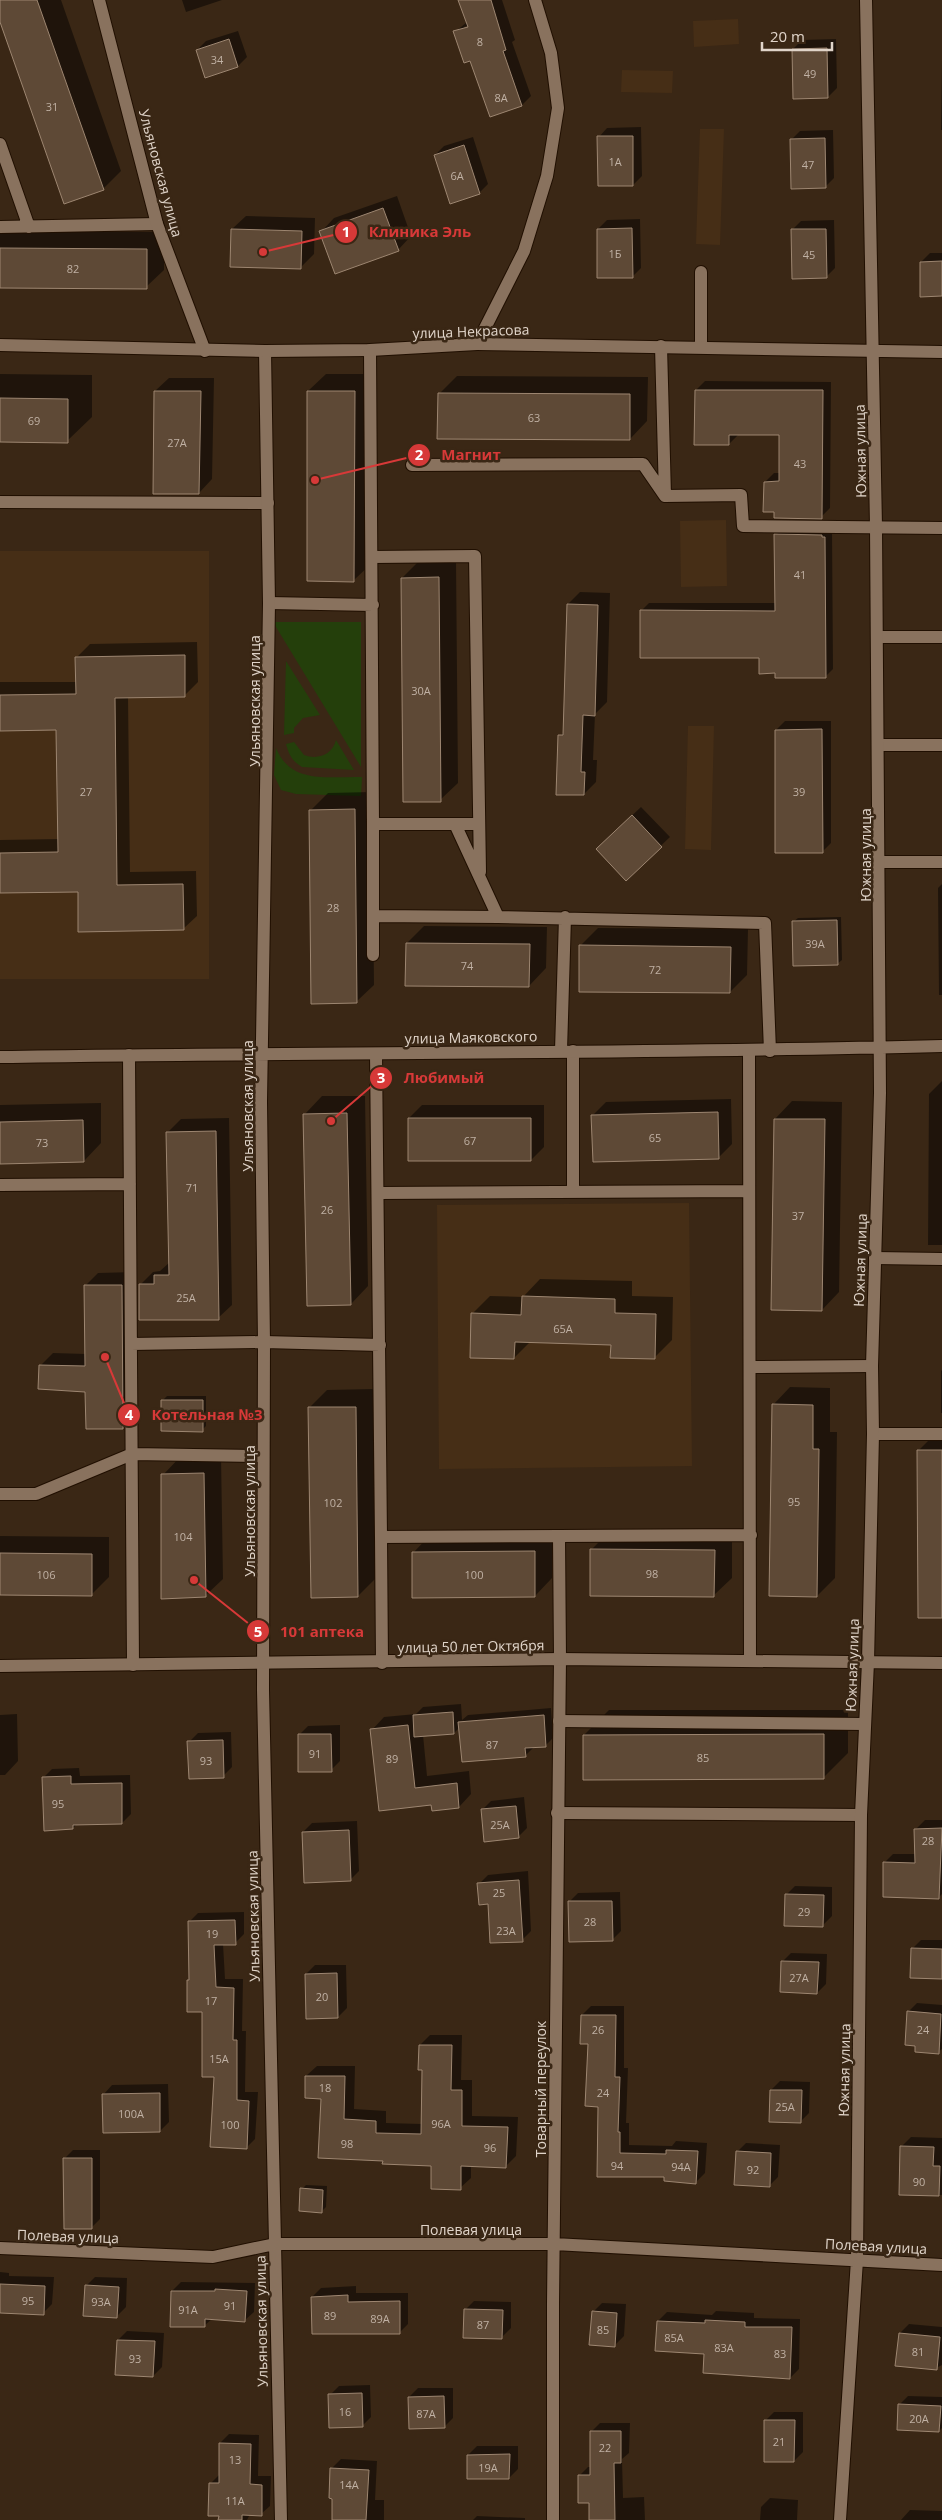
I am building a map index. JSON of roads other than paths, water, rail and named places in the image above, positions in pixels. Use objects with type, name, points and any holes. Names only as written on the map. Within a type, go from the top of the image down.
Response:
[{"type":"street","name":"Ульяновская улица","points":[[99,0],[157,224],[206,351]]},
{"type":"street","points":[[478,344],[524,251],[547,176],[558,108],[551,53],[535,0]]},
{"type":"street","name":"Южная улица","points":[[840,2520],[857,2260],[861,1815],[868,1662],[873,1434],[872,1366],[880,1048],[878,637],[866,0]]},
{"type":"street","points":[[0,144],[28,227]]},
{"type":"street","points":[[0,227],[157,224]]},
{"type":"street","points":[[701,272],[701,347]]},
{"type":"street","name":"улица Некрасова","points":[[0,345],[265,351],[370,350],[478,344],[942,352]]},
{"type":"street","points":[[661,346],[665,496]]},
{"type":"street","points":[[370,350],[373,557],[373,955]]},
{"type":"street","name":"Ульяновская улица","points":[[265,351],[269,603],[262,1054],[264,1342],[263,1690],[281,2520]]},
{"type":"street","points":[[412,465],[642,464],[665,496]]},
{"type":"street","points":[[665,496],[741,495],[743,526],[942,528]]},
{"type":"street","points":[[0,502],[268,503]]},
{"type":"street","points":[[373,557],[475,556],[480,877]]},
{"type":"street","points":[[269,603],[373,605]]},
{"type":"street","points":[[878,637],[942,638]]},
{"type":"street","points":[[879,745],[942,745]]},
{"type":"street","points":[[373,824],[479,824]]},
{"type":"street","points":[[455,824],[498,917]]},
{"type":"street","points":[[880,862],[942,862]]},
{"type":"street","points":[[373,916],[564,917],[765,923],[770,1051]]},
{"type":"street","points":[[564,917],[573,1192]]},
{"type":"street","name":"улица Маяковского","points":[[0,1057],[567,1051],[749,1052],[942,1046]]},
{"type":"street","points":[[749,1052],[750,1660]]},
{"type":"street","points":[[376,1054],[379,1193],[382,1663]]},
{"type":"street","points":[[129,1055],[134,1664]]},
{"type":"street","points":[[0,1185],[130,1184]]},
{"type":"street","points":[[379,1193],[749,1191]]},
{"type":"street","points":[[875,1258],[942,1259]]},
{"type":"street","points":[[131,1344],[264,1342],[380,1345]]},
{"type":"street","points":[[750,1367],[872,1366]]},
{"type":"street","points":[[873,1434],[942,1434]]},
{"type":"street","points":[[0,1494],[36,1494],[132,1454],[264,1456]]},
{"type":"street","points":[[381,1537],[751,1535]]},
{"type":"street","name":"Товарный переулок","points":[[553,2520],[557,1813],[560,1659],[559,1536]]},
{"type":"street","name":"улица 50 лет Октября","points":[[0,1666],[382,1663],[560,1659],[942,1663]]},
{"type":"street","points":[[559,1721],[865,1724]]},
{"type":"street","points":[[557,1813],[861,1815]]},
{"type":"street","name":"Полевая улица","points":[[0,2248],[213,2257],[275,2244],[554,2244],[942,2265]]},
{"type":"place","name":"Клиника Эль","points":[[263,252]]},
{"type":"place","name":"Магнит","points":[[315,480]]},
{"type":"place","name":"Любимый","points":[[331,1121]]},
{"type":"place","name":"Котельная №3","points":[[105,1357]]},
{"type":"place","name":"101 аптека","points":[[194,1580]]}]
